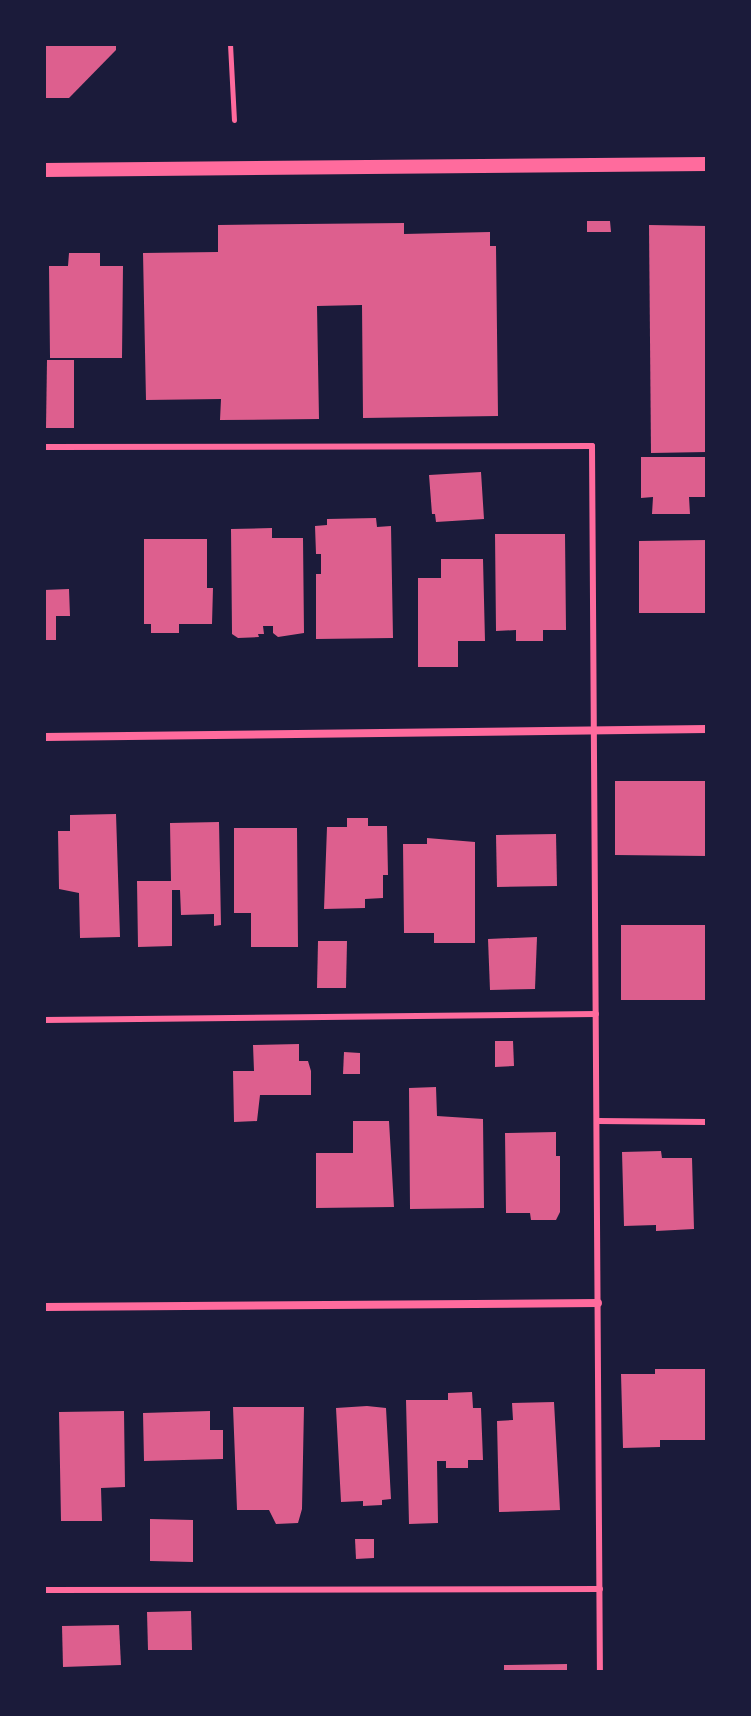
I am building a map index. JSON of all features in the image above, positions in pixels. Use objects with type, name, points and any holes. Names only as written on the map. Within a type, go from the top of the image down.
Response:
[{"type":"street","points":[[44,170],[707,164]]},
{"type":"street","points":[[44,737],[707,729]]},
{"type":"street","points":[[44,1307],[598,1303]]},
{"type":"lane","points":[[44,447],[592,446],[600,1672]]},
{"type":"lane","points":[[44,1020],[596,1014]]},
{"type":"lane","points":[[598,1121],[707,1122]]},
{"type":"lane","points":[[44,1590],[600,1589]]},
{"type":"path","points":[[230,44],[234,61],[234,120]]},
{"type":"building","points":[[44,44],[116,44],[116,50],[69,98],[44,98]]},
{"type":"building","points":[[587,221],[610,221],[611,232],[587,232]]},
{"type":"building","points":[[404,223],[404,234],[490,232],[490,246],[496,246],[498,416],[363,418],[362,305],[317,306],[319,419],[220,420],[221,399],[146,400],[143,253],[218,252],[218,225]]},
{"type":"building","points":[[649,225],[707,226],[707,452],[651,453]]},
{"type":"building","points":[[69,253],[100,253],[100,266],[123,266],[122,358],[50,358],[49,266],[68,266]]},
{"type":"building","points":[[47,360],[74,360],[74,428],[46,428]]},
{"type":"building","points":[[641,457],[707,457],[707,497],[689,497],[690,514],[652,514],[653,497],[641,498]]},
{"type":"building","points":[[481,472],[484,519],[436,522],[435,514],[432,514],[429,475]]},
{"type":"building","points":[[376,518],[377,527],[391,526],[393,638],[316,639],[316,574],[321,574],[321,554],[316,554],[315,526],[327,525],[327,519]]},
{"type":"building","points":[[272,528],[272,538],[303,538],[304,633],[278,637],[273,633],[273,626],[263,626],[264,634],[258,634],[259,637],[238,638],[232,634],[231,529]]},
{"type":"building","points":[[495,534],[565,534],[566,630],[543,630],[543,641],[516,641],[516,630],[496,631]]},
{"type":"building","points":[[144,539],[207,539],[207,588],[213,588],[212,624],[179,624],[179,633],[151,633],[151,624],[144,624]]},
{"type":"building","points":[[707,540],[707,613],[639,613],[639,541]]},
{"type":"building","points":[[441,559],[483,559],[485,641],[458,641],[458,667],[418,667],[418,578],[441,578]]},
{"type":"building","points":[[69,589],[70,616],[56,616],[56,640],[44,640],[44,590]]},
{"type":"building","points":[[615,781],[707,781],[707,856],[615,855]]},
{"type":"building","points":[[116,814],[120,937],[80,938],[79,893],[59,889],[58,831],[70,831],[70,815]]},
{"type":"building","points":[[347,818],[368,818],[368,826],[387,826],[388,875],[383,875],[383,898],[365,899],[365,908],[324,909],[327,827],[347,827]]},
{"type":"building","points":[[219,822],[221,925],[214,926],[214,914],[181,915],[180,890],[172,890],[172,946],[138,947],[137,881],[171,881],[170,823]]},
{"type":"building","points":[[234,828],[297,828],[298,947],[251,947],[251,913],[234,913]]},
{"type":"building","points":[[556,834],[557,886],[497,887],[496,835]]},
{"type":"building","points":[[427,838],[475,842],[475,943],[434,943],[434,933],[404,933],[403,844],[427,844]]},
{"type":"building","points":[[621,925],[707,925],[707,1000],[621,1000]]},
{"type":"building","points":[[537,937],[535,989],[490,990],[488,939]]},
{"type":"building","points":[[318,941],[347,941],[346,988],[317,988]]},
{"type":"building","points":[[495,1041],[513,1041],[514,1066],[495,1067]]},
{"type":"building","points":[[299,1044],[299,1061],[308,1061],[311,1071],[311,1095],[260,1095],[257,1121],[234,1122],[233,1071],[254,1071],[253,1045]]},
{"type":"building","points":[[344,1052],[360,1053],[360,1074],[343,1074]]},
{"type":"building","points":[[436,1087],[437,1116],[483,1119],[484,1208],[410,1209],[409,1088]]},
{"type":"building","points":[[353,1121],[389,1121],[394,1207],[316,1208],[316,1153],[353,1153]]},
{"type":"building","points":[[556,1132],[556,1156],[560,1156],[560,1212],[556,1220],[531,1220],[530,1213],[506,1213],[505,1133]]},
{"type":"building","points":[[661,1151],[662,1158],[692,1158],[694,1229],[656,1231],[656,1225],[624,1226],[622,1152]]},
{"type":"building","points":[[655,1369],[707,1369],[707,1440],[660,1440],[660,1447],[623,1448],[621,1374],[655,1374]]},
{"type":"building","points":[[472,1392],[473,1408],[481,1408],[483,1460],[468,1460],[468,1468],[446,1468],[446,1461],[437,1461],[438,1523],[409,1524],[406,1400],[448,1400],[448,1393]]},
{"type":"building","points":[[554,1402],[560,1510],[499,1512],[497,1421],[513,1420],[512,1403]]},
{"type":"building","points":[[233,1407],[304,1407],[302,1509],[298,1523],[276,1524],[269,1510],[237,1510]]},
{"type":"building","points":[[336,1408],[386,1408],[391,1499],[382,1500],[382,1505],[363,1506],[363,1501],[341,1502]]},
{"type":"building","points":[[124,1411],[125,1487],[101,1488],[102,1521],[61,1521],[59,1412]]},
{"type":"building","points":[[210,1411],[210,1430],[223,1430],[223,1459],[144,1461],[143,1413]]},
{"type":"building","points":[[150,1519],[193,1520],[193,1562],[150,1561]]},
{"type":"building","points":[[355,1539],[374,1539],[374,1558],[356,1559]]},
{"type":"building","points":[[191,1611],[192,1650],[148,1650],[147,1612]]},
{"type":"building","points":[[119,1625],[121,1665],[63,1667],[62,1626]]},
{"type":"building","points":[[567,1664],[567,1672],[504,1672],[504,1665]]}]
